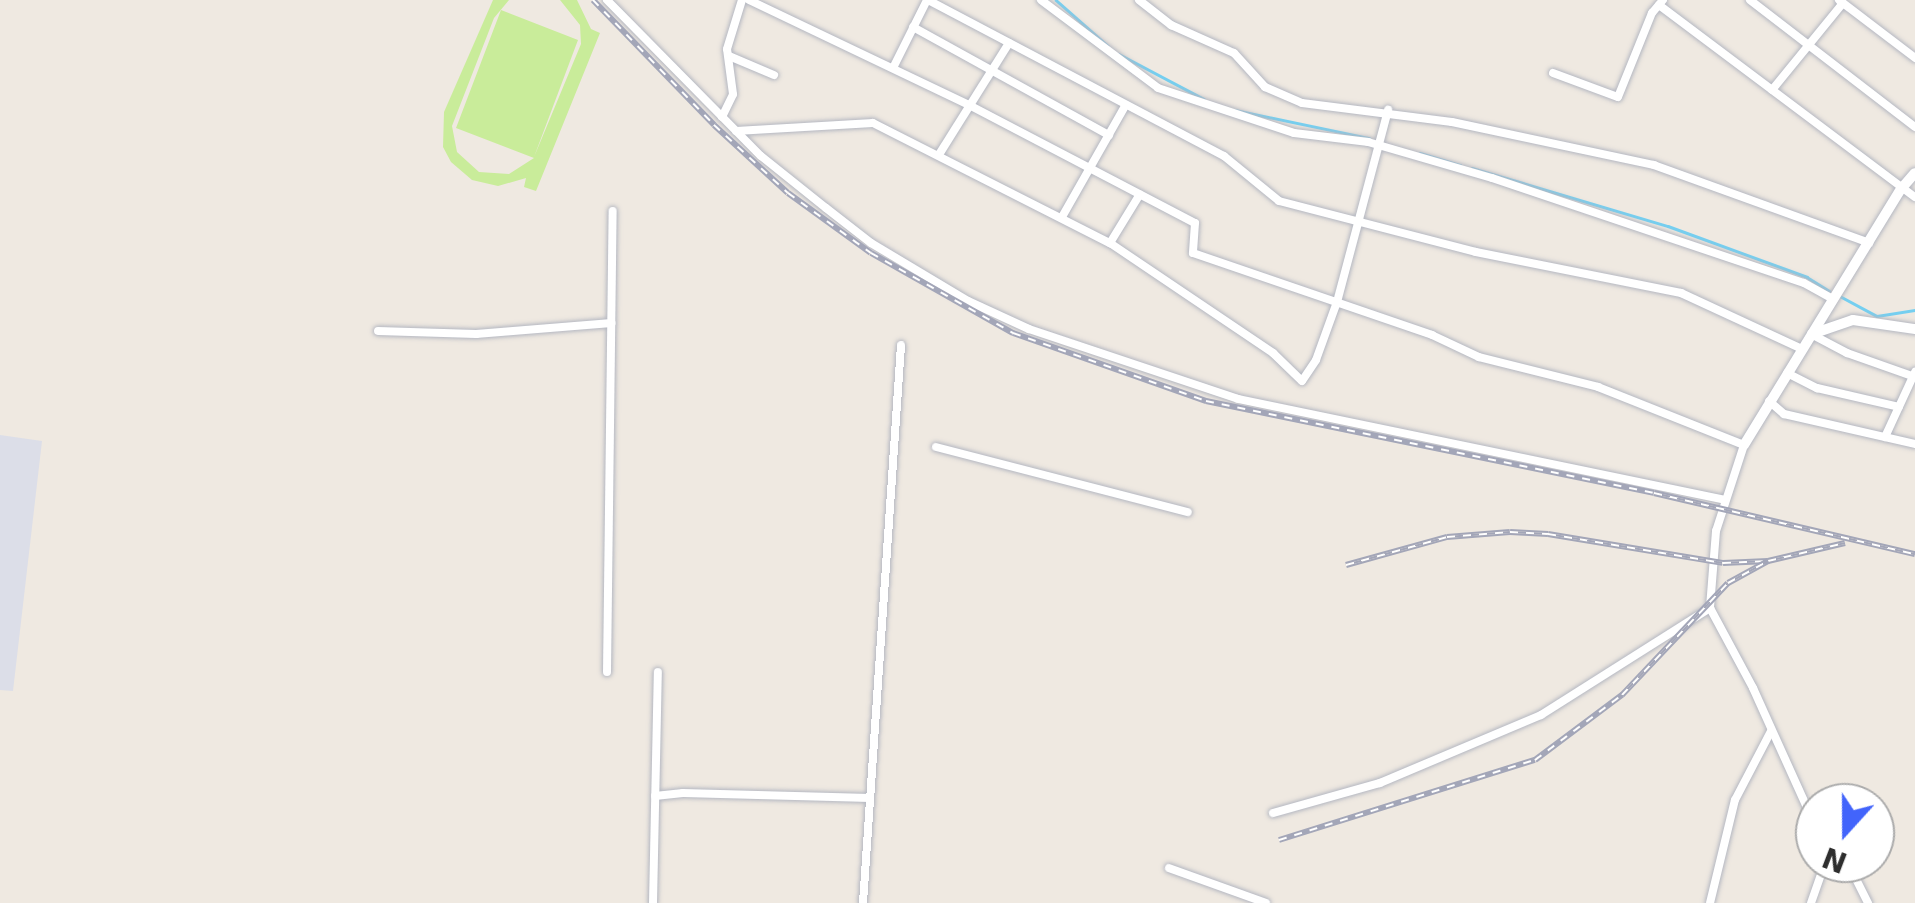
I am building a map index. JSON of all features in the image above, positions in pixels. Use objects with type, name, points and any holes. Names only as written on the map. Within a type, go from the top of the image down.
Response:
[{"type":"street","points":[[606,0],[736,131],[871,243],[968,301],[1109,360],[1238,400],[1724,500]]},
{"type":"street","points":[[722,117],[733,94],[731,32],[746,0],[969,105],[1195,223],[1193,253],[1432,334],[1479,357],[1598,388],[1744,445]]},
{"type":"street","points":[[893,68],[927,0],[1224,156],[1279,200],[1476,252],[1681,292],[1802,349]]},
{"type":"street","points":[[1041,0],[1158,88],[1294,133],[1377,146],[1588,208],[1804,283],[1833,299]]},
{"type":"street","points":[[1139,0],[1171,26],[1234,53],[1265,88],[1302,104],[1452,122],[1654,165],[1869,243]]},
{"type":"street","points":[[1750,0],[1915,127]]},
{"type":"street","points":[[1553,73],[1618,97],[1661,2],[1915,197]]},
{"type":"street","points":[[1772,90],[1841,2],[1915,58]]},
{"type":"street","points":[[913,27],[1108,135]]},
{"type":"street","points":[[940,154],[1008,43]]},
{"type":"street","points":[[729,56],[774,75]]},
{"type":"street","points":[[1062,217],[1126,106]]},
{"type":"street","points":[[736,131],[873,123],[1110,243],[1273,353],[1302,381],[1316,360],[1337,302],[1355,222],[1388,112]]},
{"type":"street","points":[[1796,783],[1710,608],[1716,531],[1744,445],[1901,188],[1915,173]]},
{"type":"street","points":[[1110,243],[1140,194]]},
{"type":"street","points":[[607,672],[614,210]]},
{"type":"street","points":[[1811,334],[1853,320],[1915,329]]},
{"type":"street","points":[[378,331],[476,334],[612,323]]},
{"type":"street","points":[[1811,334],[1847,353],[1915,375],[1884,437]]},
{"type":"street","points":[[863,903],[901,346]]},
{"type":"street","points":[[1787,373],[1817,388],[1899,407]]},
{"type":"street","points":[[1769,401],[1784,414],[1915,444]]},
{"type":"street","points":[[936,448],[1188,512]]},
{"type":"street","points":[[1273,813],[1380,783],[1541,715],[1710,608]]},
{"type":"street","points":[[653,903],[658,672]]},
{"type":"street","points":[[1710,903],[1735,800],[1772,731]]},
{"type":"street","points":[[655,796],[683,793],[870,798]]},
{"type":"street","points":[[1169,868],[1266,903]]},
{"type":"shaded area","points":[[0,435],[42,441],[13,691],[0,690]]},
{"type":"green space","points":[[493,0],[509,0],[494,18],[452,126],[457,152],[479,172],[509,174],[534,158],[456,128],[501,10],[578,40],[534,157],[581,44],[580,25],[560,0],[577,0],[591,29],[600,33],[536,191],[524,187],[526,178],[498,186],[472,180],[451,162],[443,147],[444,112]]},
{"type":"waterway","points":[[1056,0],[1108,46]]},
{"type":"waterway","points":[[1119,54],[1204,99]]},
{"type":"waterway","points":[[1235,110],[1369,138]]},
{"type":"waterway","points":[[1420,153],[1460,165]]},
{"type":"waterway","points":[[1472,168],[1668,226],[1807,277],[1829,291]]},
{"type":"waterway","points":[[1838,295],[1877,316],[1915,310]]},
{"type":"railway","points":[[593,0],[714,125],[788,193],[871,253],[1013,333],[1206,401],[1654,493],[1915,554]]},
{"type":"railway","points":[[1346,565],[1447,537],[1510,532],[1548,534],[1723,563],[1768,561],[1845,543]]},
{"type":"railway","points":[[1279,840],[1535,760],[1622,695],[1728,583],[1768,561]]}]
